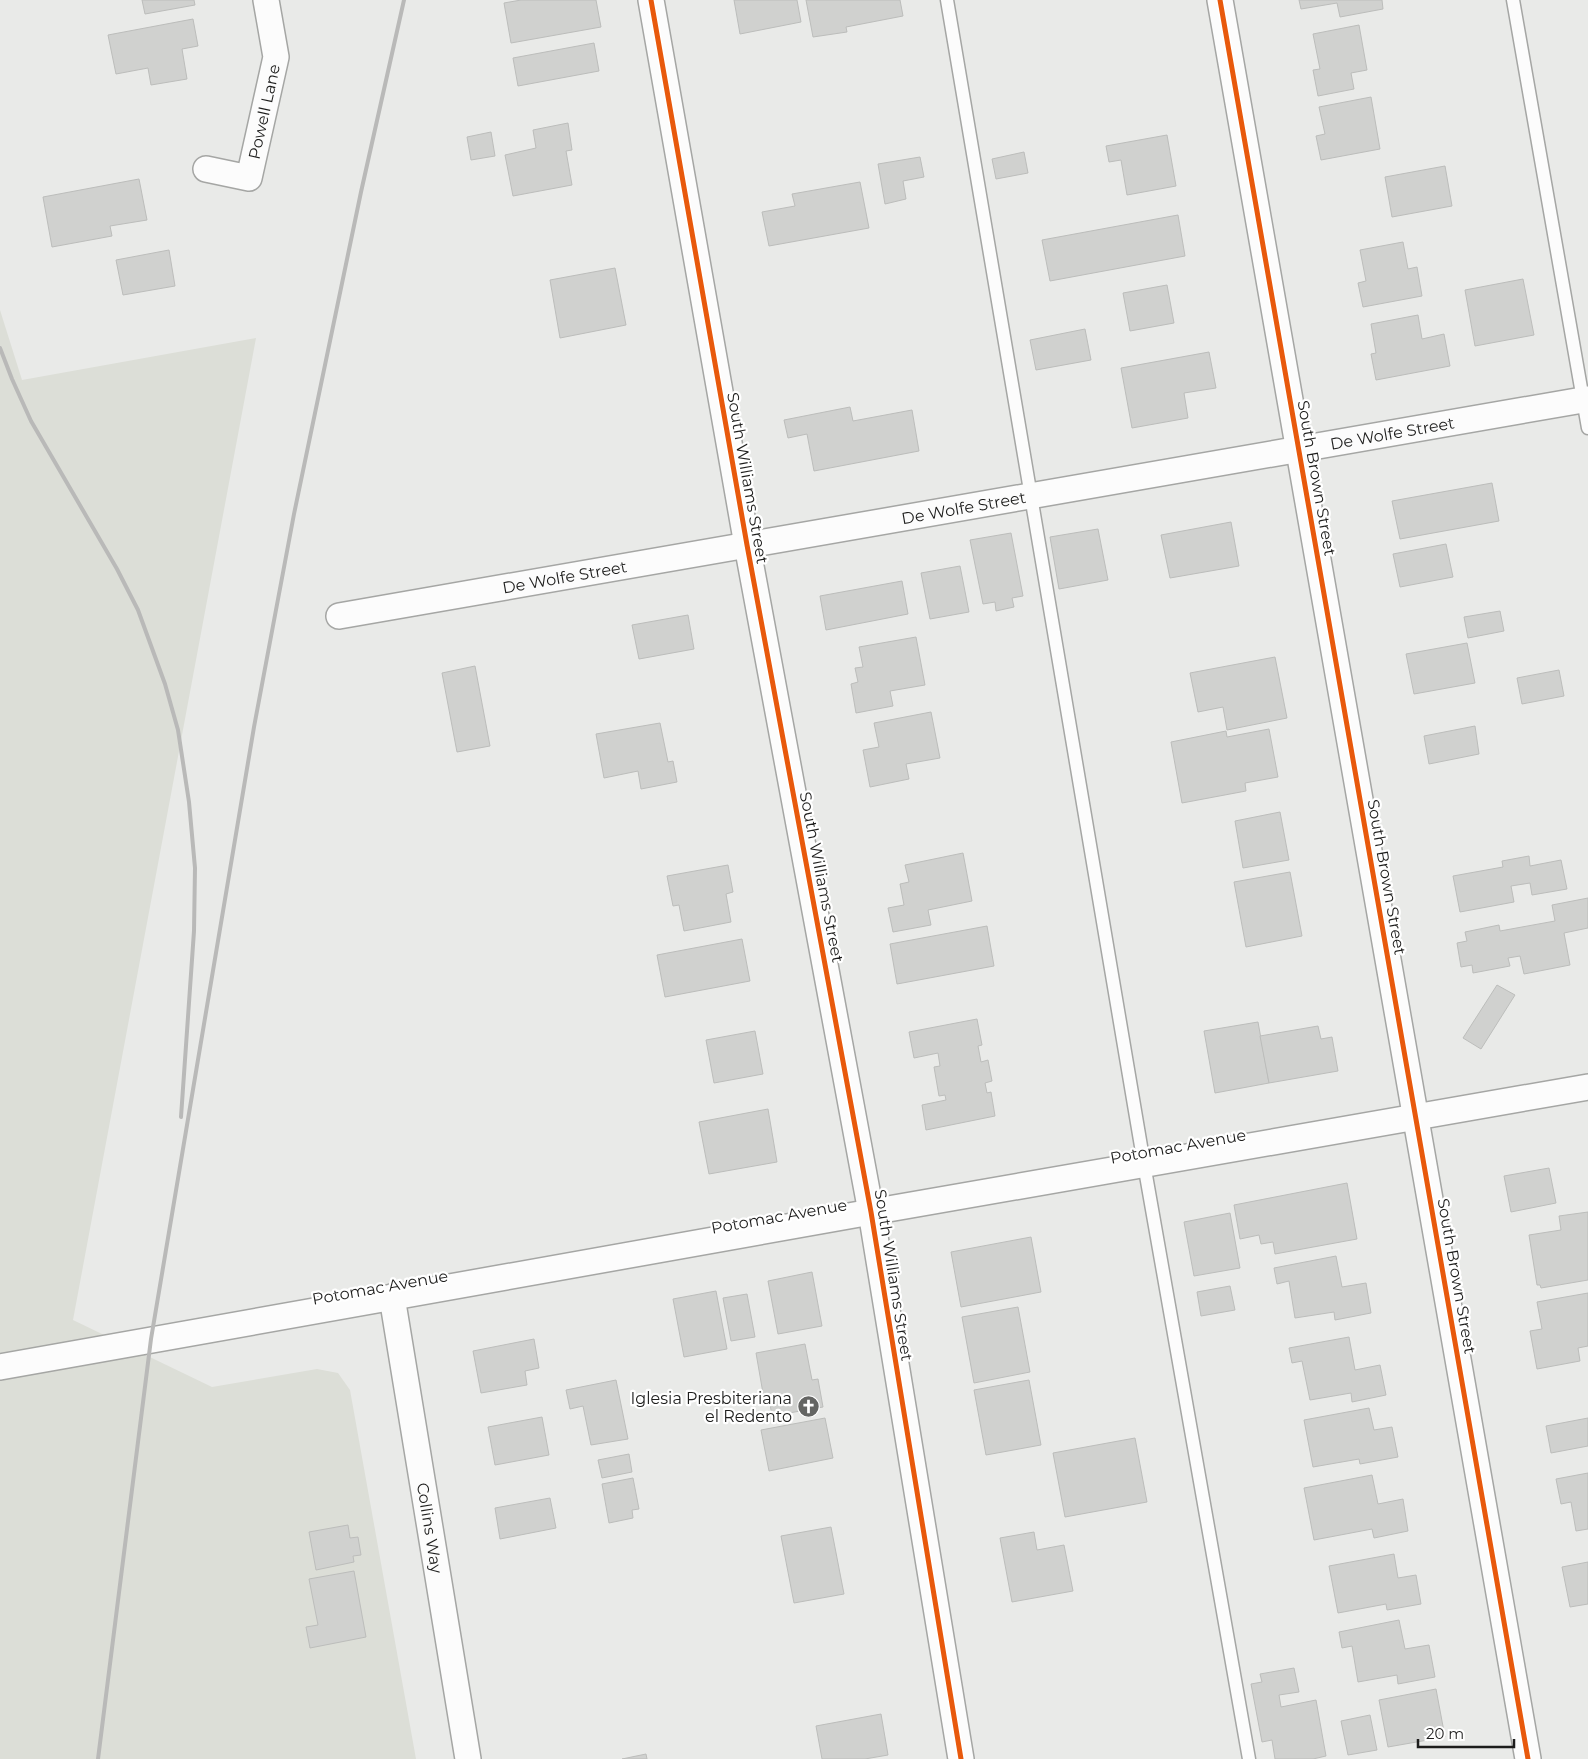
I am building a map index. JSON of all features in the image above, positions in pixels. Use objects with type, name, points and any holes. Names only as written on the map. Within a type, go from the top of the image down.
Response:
[{"type":"street","name":"Powell Lane","points":[[206,168],[249,178],[276,57],[266,0]]},
{"type":"street","name":"South Williams Street","points":[[652,0],[747,546],[871,1212],[961,1759]]},
{"type":"street","name":"South Brown Street","points":[[1220,0],[1528,1759]]},
{"type":"street","name":"De Wolfe Street","points":[[338,616],[1586,399]]},
{"type":"street","name":"Potomac Avenue","points":[[0,1367],[1588,1087]]},
{"type":"street","name":"Collins Way","points":[[392,1297],[468,1759]]},
{"type":"lane","points":[[947,0],[1144,1164],[1249,1759]]},
{"type":"lane","points":[[1513,0],[1586,399],[1588,428]]},
{"type":"shaded area","points":[[0,310],[22,380],[256,338],[73,1320],[212,1387],[317,1369],[338,1373],[350,1390],[416,1759],[0,1759]]},
{"type":"building","points":[[142,0],[194,0],[195,5],[145,14]]},
{"type":"building","points":[[521,0],[596,0],[601,27],[511,43],[504,3]]},
{"type":"building","points":[[734,0],[797,0],[801,22],[740,34]]},
{"type":"building","points":[[806,0],[900,0],[903,16],[846,27],[847,32],[813,37]]},
{"type":"building","points":[[1299,0],[1382,0],[1383,9],[1340,17],[1337,3],[1301,9]]},
{"type":"building","points":[[193,19],[198,46],[182,49],[187,79],[151,85],[148,68],[116,74],[108,35]]},
{"type":"building","points":[[1359,25],[1367,70],[1351,73],[1354,89],[1318,96],[1313,70],[1320,69],[1313,34]]},
{"type":"building","points":[[594,43],[599,71],[518,86],[513,58]]},
{"type":"building","points":[[1371,97],[1380,149],[1321,160],[1316,136],[1325,134],[1319,107]]},
{"type":"building","points":[[568,123],[572,150],[566,151],[572,185],[513,196],[505,155],[536,148],[533,130]]},
{"type":"building","points":[[491,132],[495,156],[471,160],[467,137]]},
{"type":"building","points":[[1167,135],[1176,186],[1127,195],[1121,160],[1109,162],[1106,146]]},
{"type":"building","points":[[1024,152],[1028,173],[996,179],[992,159]]},
{"type":"building","points":[[920,157],[924,177],[903,181],[906,199],[885,204],[878,164]]},
{"type":"building","points":[[1445,166],[1452,206],[1392,217],[1385,177]]},
{"type":"building","points":[[139,179],[147,220],[110,226],[112,236],[52,247],[43,197]]},
{"type":"building","points":[[860,182],[869,228],[769,246],[762,212],[795,206],[792,194]]},
{"type":"building","points":[[1178,215],[1185,256],[1050,281],[1042,240]]},
{"type":"building","points":[[1403,242],[1408,269],[1417,267],[1422,296],[1363,307],[1358,283],[1366,281],[1360,250]]},
{"type":"building","points":[[169,250],[175,286],[123,295],[116,260]]},
{"type":"building","points":[[615,268],[626,325],[560,338],[550,280]]},
{"type":"building","points":[[1523,279],[1534,335],[1475,346],[1465,290]]},
{"type":"building","points":[[1167,285],[1174,323],[1130,331],[1123,293]]},
{"type":"building","points":[[1418,315],[1422,339],[1444,334],[1450,366],[1376,380],[1371,354],[1376,353],[1371,324]]},
{"type":"building","points":[[1085,329],[1091,360],[1036,370],[1030,340]]},
{"type":"building","points":[[1209,352],[1216,388],[1184,393],[1188,418],[1132,428],[1121,368]]},
{"type":"building","points":[[850,407],[853,421],[912,410],[919,451],[814,471],[807,434],[788,438],[784,420]]},
{"type":"building","points":[[1492,483],[1499,521],[1400,539],[1392,501]]},
{"type":"building","points":[[1231,522],[1239,566],[1170,578],[1161,535]]},
{"type":"building","points":[[1098,529],[1108,580],[1059,589],[1050,537]]},
{"type":"building","points":[[1011,533],[1023,596],[1012,598],[1014,607],[996,611],[995,602],[983,604],[970,540]]},
{"type":"building","points":[[1446,544],[1453,577],[1400,587],[1393,554]]},
{"type":"building","points":[[960,566],[969,612],[930,619],[921,573]]},
{"type":"building","points":[[902,581],[908,614],[826,630],[820,596]]},
{"type":"building","points":[[1500,611],[1504,631],[1468,638],[1464,617]]},
{"type":"building","points":[[688,615],[694,649],[639,659],[632,625]]},
{"type":"building","points":[[916,637],[925,685],[890,691],[893,706],[856,713],[851,684],[858,682],[855,668],[863,667],[859,647]]},
{"type":"building","points":[[1467,643],[1475,683],[1414,694],[1406,654]]},
{"type":"building","points":[[1275,657],[1287,718],[1227,730],[1223,707],[1198,712],[1190,673]]},
{"type":"building","points":[[475,666],[490,746],[457,752],[442,673]]},
{"type":"building","points":[[1559,670],[1564,696],[1522,704],[1517,678]]},
{"type":"building","points":[[931,712],[940,758],[906,764],[909,779],[870,787],[863,750],[879,747],[874,723]]},
{"type":"building","points":[[660,723],[668,762],[673,761],[677,782],[641,789],[638,771],[604,778],[596,734]]},
{"type":"building","points":[[1475,726],[1479,754],[1429,764],[1424,736]]},
{"type":"building","points":[[1269,729],[1278,777],[1245,783],[1246,791],[1182,803],[1171,742],[1226,731],[1227,737]]},
{"type":"building","points":[[1280,812],[1289,860],[1243,868],[1235,821]]},
{"type":"building","points":[[963,853],[972,901],[928,910],[931,925],[893,932],[888,908],[904,905],[900,884],[909,882],[905,865]]},
{"type":"building","points":[[1529,856],[1530,866],[1561,860],[1567,889],[1532,895],[1530,883],[1511,886],[1514,902],[1460,912],[1453,876],[1503,867],[1502,861]]},
{"type":"building","points":[[728,865],[733,892],[726,894],[731,922],[684,931],[679,905],[673,906],[667,876]]},
{"type":"building","points":[[1290,872],[1302,936],[1246,947],[1234,882]]},
{"type":"building","points":[[1588,898],[1588,928],[1564,933],[1570,965],[1524,974],[1520,956],[1508,958],[1510,966],[1473,973],[1472,965],[1461,967],[1457,943],[1467,941],[1465,932],[1499,925],[1500,931],[1555,921],[1552,905]]},
{"type":"building","points":[[987,926],[994,966],[897,984],[890,944]]},
{"type":"building","points":[[742,939],[750,981],[665,997],[657,955]]},
{"type":"building","points":[[1497,985],[1515,995],[1481,1049],[1463,1038]]},
{"type":"building","points":[[977,1019],[982,1045],[978,1046],[981,1062],[988,1060],[992,1081],[985,1083],[987,1093],[991,1092],[995,1116],[926,1130],[922,1105],[946,1100],[945,1095],[939,1096],[934,1067],[940,1066],[938,1053],[914,1058],[909,1032]]},
{"type":"building","points":[[1258,1022],[1269,1083],[1215,1093],[1204,1031]]},
{"type":"building","points":[[1318,1026],[1321,1039],[1332,1037],[1338,1071],[1269,1083],[1260,1036]]},
{"type":"building","points":[[755,1031],[763,1074],[714,1083],[706,1040]]},
{"type":"building","points":[[768,1109],[777,1162],[709,1174],[699,1122]]},
{"type":"building","points":[[1549,1168],[1556,1203],[1511,1212],[1504,1176]]},
{"type":"building","points":[[1347,1183],[1357,1239],[1275,1254],[1273,1242],[1261,1244],[1259,1235],[1240,1239],[1234,1205]]},
{"type":"building","points":[[1588,1212],[1588,1280],[1541,1288],[1540,1285],[1537,1285],[1529,1235],[1561,1230],[1559,1216]]},
{"type":"building","points":[[1230,1213],[1240,1268],[1194,1276],[1184,1222]]},
{"type":"building","points":[[1031,1237],[1041,1292],[961,1307],[951,1252]]},
{"type":"building","points":[[1336,1256],[1342,1287],[1366,1283],[1371,1313],[1335,1320],[1334,1312],[1295,1318],[1289,1281],[1277,1284],[1274,1268]]},
{"type":"building","points":[[812,1272],[822,1326],[778,1334],[768,1281]]},
{"type":"building","points":[[1230,1286],[1235,1310],[1201,1316],[1197,1292]]},
{"type":"building","points":[[716,1291],[727,1349],[684,1357],[673,1299]]},
{"type":"building","points":[[1588,1293],[1588,1346],[1578,1348],[1580,1361],[1537,1369],[1530,1331],[1542,1329],[1537,1302]]},
{"type":"building","points":[[747,1294],[755,1337],[731,1341],[723,1298]]},
{"type":"building","points":[[1018,1307],[1030,1372],[974,1383],[962,1317]]},
{"type":"building","points":[[1349,1337],[1355,1370],[1380,1365],[1386,1395],[1352,1402],[1351,1393],[1310,1400],[1302,1361],[1292,1363],[1289,1348]]},
{"type":"building","points":[[534,1339],[539,1368],[525,1371],[527,1385],[481,1393],[473,1351]]},
{"type":"building","points":[[805,1344],[812,1380],[818,1379],[823,1407],[772,1416],[769,1398],[764,1399],[756,1353]]},
{"type":"building","points":[[616,1380],[628,1439],[591,1445],[583,1406],[570,1409],[566,1390]]},
{"type":"building","points":[[1029,1380],[1041,1445],[986,1455],[974,1390]]},
{"type":"building","points":[[1369,1408],[1374,1430],[1392,1427],[1398,1457],[1360,1464],[1359,1459],[1313,1467],[1304,1420]]},
{"type":"building","points":[[542,1417],[549,1455],[495,1465],[488,1427]]},
{"type":"building","points":[[825,1418],[833,1458],[769,1471],[761,1430]]},
{"type":"building","points":[[1588,1418],[1588,1446],[1551,1453],[1546,1426]]},
{"type":"building","points":[[1135,1438],[1147,1502],[1065,1517],[1053,1453]]},
{"type":"building","points":[[629,1454],[632,1472],[602,1478],[598,1460]]},
{"type":"building","points":[[1588,1473],[1588,1529],[1576,1531],[1571,1502],[1561,1504],[1556,1479]]},
{"type":"building","points":[[1372,1475],[1378,1504],[1403,1499],[1408,1531],[1374,1538],[1372,1529],[1314,1540],[1304,1488]]},
{"type":"building","points":[[633,1478],[639,1509],[632,1510],[633,1518],[609,1523],[602,1484]]},
{"type":"building","points":[[550,1498],[556,1528],[500,1539],[495,1508]]},
{"type":"building","points":[[348,1525],[350,1538],[358,1537],[361,1555],[353,1556],[354,1562],[316,1570],[309,1532]]},
{"type":"building","points":[[831,1527],[844,1594],[794,1603],[781,1536]]},
{"type":"building","points":[[1034,1532],[1037,1550],[1064,1545],[1073,1591],[1012,1602],[1000,1538]]},
{"type":"building","points":[[1394,1554],[1398,1578],[1416,1575],[1421,1604],[1387,1610],[1386,1604],[1338,1613],[1329,1566]]},
{"type":"building","points":[[1588,1562],[1588,1604],[1570,1607],[1562,1567]]},
{"type":"building","points":[[354,1571],[366,1637],[310,1648],[306,1627],[318,1625],[309,1579]]},
{"type":"building","points":[[1399,1620],[1405,1649],[1429,1645],[1435,1677],[1398,1684],[1397,1675],[1358,1682],[1352,1646],[1342,1648],[1339,1632]]},
{"type":"building","points":[[1294,1668],[1299,1692],[1279,1695],[1281,1707],[1316,1700],[1326,1756],[1313,1759],[1275,1759],[1272,1740],[1262,1742],[1251,1684],[1262,1682],[1260,1674]]},
{"type":"building","points":[[1436,1689],[1445,1737],[1388,1747],[1379,1700]]},
{"type":"building","points":[[881,1714],[888,1755],[865,1759],[822,1759],[816,1726]]},
{"type":"building","points":[[1370,1715],[1377,1750],[1348,1755],[1341,1721]]},
{"type":"building","points":[[646,1754],[647,1759],[622,1759]]},
{"type":"railway","points":[[98,1759],[151,1339],[254,727],[294,514],[361,192],[404,0]]},
{"type":"railway","points":[[0,348],[31,421],[117,569],[138,610],[165,684],[178,730],[189,802],[195,868],[194,931],[181,1117]]},
{"type":"cycle path","points":[[651,0],[747,545],[871,1212],[961,1759]]},
{"type":"cycle path","points":[[1220,0],[1528,1759]]},
{"type":"place","name":"Iglesia Presbiteriana el Redento","points":[[808,1407]]}]
